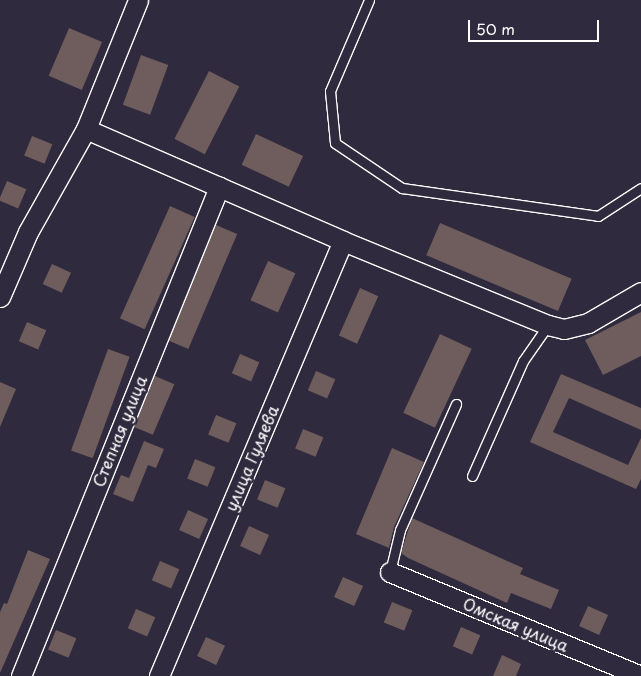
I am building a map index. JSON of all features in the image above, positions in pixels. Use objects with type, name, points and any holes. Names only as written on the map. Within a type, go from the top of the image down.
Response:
[{"type":"street","points":[[0,297],[28,232],[86,129],[138,0]]},
{"type":"street","points":[[86,129],[343,241],[548,325],[564,328],[588,323],[641,292]]},
{"type":"street","name":"Степная улица","points":[[21,676],[219,187]]},
{"type":"street","name":"улица Гуляева","points":[[159,676],[343,241]]},
{"type":"street","name":"Омская улица","points":[[390,572],[641,676]]},
{"type":"lane","points":[[369,0],[330,91],[335,144],[402,188],[598,216],[641,188]]},
{"type":"lane","points":[[472,476],[523,362],[548,325]]},
{"type":"lane","points":[[390,572],[400,530],[456,404]]},
{"type":"building","points":[[69,28],[102,42],[82,90],[49,76]]},
{"type":"building","points":[[141,55],[168,65],[150,115],[123,105]]},
{"type":"building","points":[[209,71],[239,86],[205,154],[174,139]]},
{"type":"building","points":[[256,134],[303,156],[289,187],[242,165]]},
{"type":"building","points":[[32,136],[52,144],[45,164],[24,155]]},
{"type":"building","points":[[7,181],[26,189],[18,209],[0,201]]},
{"type":"building","points":[[170,206],[195,217],[145,329],[120,318]]},
{"type":"building","points":[[440,223],[572,279],[558,311],[426,255]]},
{"type":"building","points":[[216,225],[237,234],[188,349],[167,340]]},
{"type":"building","points":[[268,261],[295,273],[278,312],[251,300]]},
{"type":"building","points":[[52,264],[71,273],[62,293],[43,284]]},
{"type":"building","points":[[360,288],[378,296],[357,344],[339,336]]},
{"type":"building","points":[[641,312],[641,356],[603,375],[585,340]]},
{"type":"building","points":[[27,322],[46,330],[38,350],[19,341]]},
{"type":"building","points":[[440,334],[472,349],[435,428],[403,413]]},
{"type":"building","points":[[108,349],[130,357],[93,458],[71,450]]},
{"type":"building","points":[[240,354],[259,362],[251,382],[232,373]]},
{"type":"building","points":[[316,371],[335,379],[327,399],[308,390]]},
{"type":"building","points":[[561,374],[641,408],[641,430],[569,398],[553,432],[628,465],[641,438],[641,479],[636,489],[530,442]]},
{"type":"building","points":[[155,376],[174,384],[153,435],[134,427]]},
{"type":"building","points":[[0,382],[16,389],[0,427]]},
{"type":"building","points":[[216,415],[236,423],[229,443],[208,434]]},
{"type":"building","points":[[303,429],[323,437],[316,457],[295,448]]},
{"type":"building","points":[[144,441],[164,449],[156,468],[148,465],[133,502],[113,494],[121,475],[129,478]]},
{"type":"building","points":[[392,448],[424,462],[394,527],[389,548],[356,534]]},
{"type":"building","points":[[195,459],[215,467],[208,487],[187,478]]},
{"type":"building","points":[[265,480],[285,488],[278,508],[257,499]]},
{"type":"building","points":[[188,510],[208,519],[199,539],[179,530]]},
{"type":"building","points":[[412,518],[523,568],[520,574],[559,590],[551,609],[511,593],[507,603],[408,558],[401,553]]},
{"type":"building","points":[[249,526],[269,535],[260,555],[240,546]]},
{"type":"building","points":[[28,550],[50,559],[0,673],[0,612],[4,603],[7,604]]},
{"type":"building","points":[[160,561],[179,569],[171,589],[152,580]]},
{"type":"building","points":[[343,577],[363,586],[354,606],[334,597]]},
{"type":"building","points":[[392,602],[412,610],[404,631],[384,622]]},
{"type":"building","points":[[588,606],[608,615],[599,635],[579,626]]},
{"type":"building","points":[[136,609],[155,617],[147,637],[128,628]]},
{"type":"building","points":[[461,627],[480,635],[472,655],[453,646]]},
{"type":"building","points":[[56,630],[76,638],[69,658],[48,649]]},
{"type":"building","points":[[206,637],[225,646],[216,665],[197,656]]},
{"type":"building","points":[[502,655],[521,664],[516,676],[493,676]]}]
